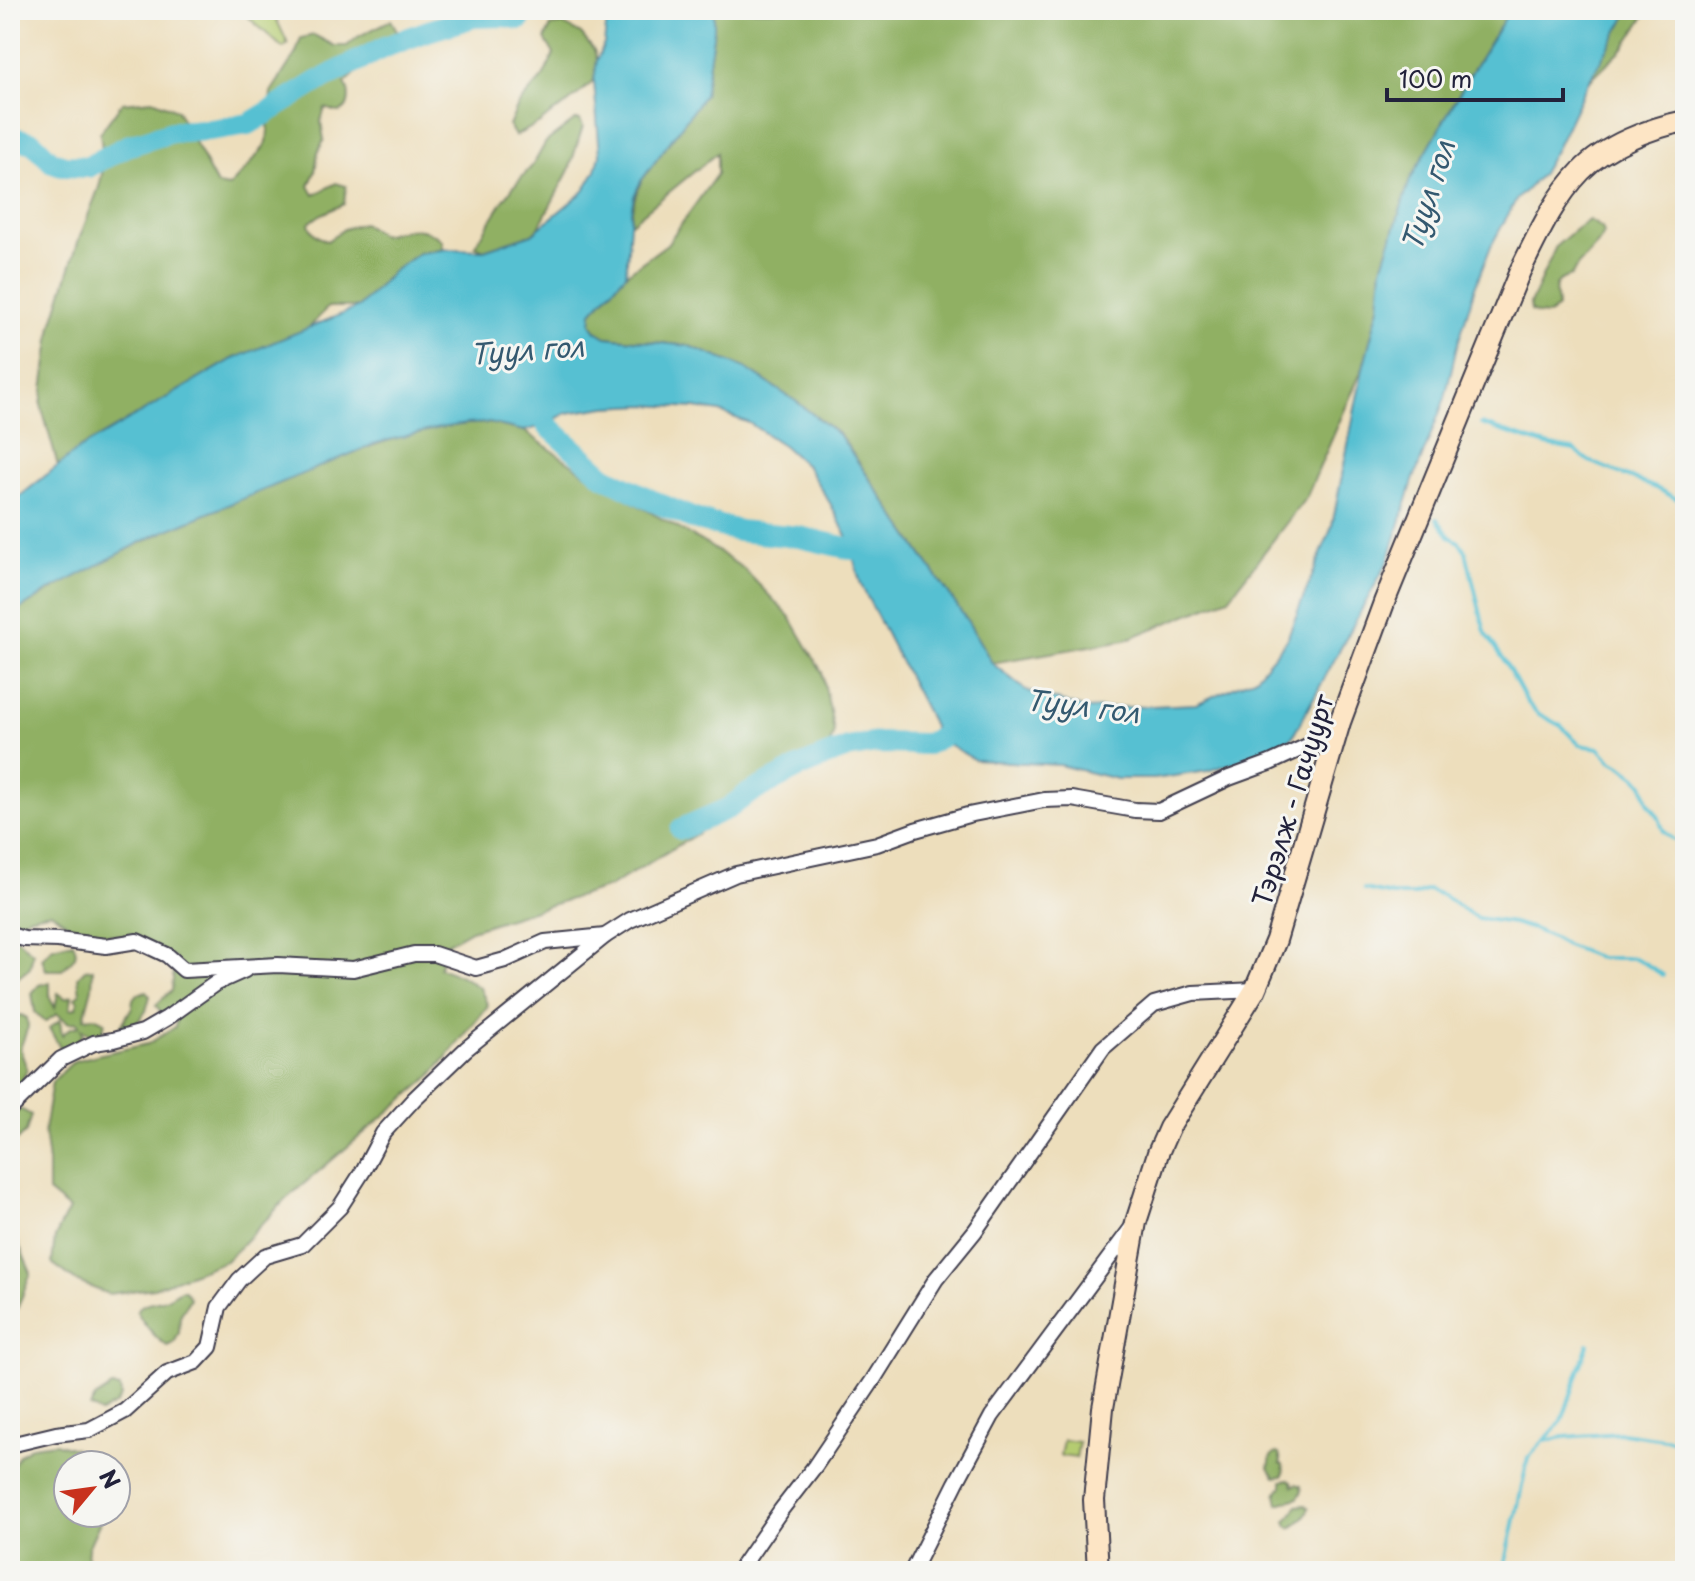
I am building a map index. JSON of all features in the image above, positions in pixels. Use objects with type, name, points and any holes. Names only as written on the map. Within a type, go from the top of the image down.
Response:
[{"type":"main road","name":"Тэрэлж - Гачуурт","points":[[1098,1571],[1094,1500],[1103,1408],[1136,1222],[1158,1153],[1169,1128],[1255,990],[1276,940],[1340,722],[1385,600],[1520,271],[1551,211],[1575,178],[1623,143],[1645,132],[1685,121]]},
{"type":"street","points":[[10,1445],[89,1430],[125,1411],[167,1373],[196,1362],[210,1347],[219,1307],[239,1280],[265,1256],[302,1245],[340,1207],[383,1133],[414,1099],[466,1049],[605,936],[630,920],[736,874],[877,844],[968,815],[1044,800],[1072,799],[1159,811],[1318,741],[1340,722]]},
{"type":"street","points":[[10,935],[106,946],[137,941],[167,955],[184,970],[278,965],[353,969],[414,954],[434,954],[476,968],[505,960],[545,942],[605,936]]},
{"type":"street","points":[[10,1109],[61,1059],[94,1043],[143,1032],[216,983],[253,967]]},
{"type":"street","points":[[739,1571],[815,1466],[936,1279],[975,1231],[1103,1048],[1154,1004],[1193,993],[1255,990]]},
{"type":"street","points":[[912,1571],[992,1416],[1136,1222]]},
{"type":"green space","points":[[240,10],[272,10],[288,44],[283,48]]},
{"type":"green space","points":[[714,10],[1510,10],[1410,180],[1382,268],[1379,307],[1363,368],[1307,496],[1229,598],[1125,640],[992,663],[968,622],[840,435],[745,368],[689,346],[606,337],[596,331],[591,323],[592,312],[626,274],[667,244],[717,174],[717,153],[630,224],[641,181],[704,95]]},
{"type":"green space","points":[[1630,10],[1649,10],[1625,46],[1586,84]]},
{"type":"green space","points":[[391,20],[402,39],[388,56],[363,67],[345,83],[349,95],[343,111],[325,108],[321,121],[324,140],[309,186],[314,195],[336,183],[346,186],[344,204],[309,223],[315,234],[327,241],[344,229],[363,223],[381,235],[405,230],[427,231],[442,240],[443,249],[419,253],[392,272],[359,307],[328,307],[308,329],[233,359],[79,449],[58,466],[41,405],[52,325],[99,187],[104,165],[100,133],[122,103],[153,100],[177,110],[217,185],[229,187],[267,143],[271,92],[296,53],[301,38],[314,35],[335,46],[347,46],[359,36]]},
{"type":"green space","points":[[563,24],[581,34],[594,50],[597,60],[594,81],[562,108],[515,136],[509,126],[518,105],[543,77],[554,54],[545,39],[551,26]]},
{"type":"green space","points":[[575,120],[580,120],[583,126],[569,170],[539,227],[532,234],[484,250],[475,246],[546,142]]},
{"type":"green space","points":[[1589,220],[1602,228],[1604,234],[1598,244],[1571,276],[1556,284],[1557,308],[1549,315],[1531,311],[1530,304],[1556,246]]},
{"type":"green space","points":[[489,423],[524,431],[599,483],[744,569],[790,617],[822,672],[834,731],[826,756],[609,887],[471,930],[448,943],[439,968],[461,976],[480,988],[488,1006],[431,1076],[286,1199],[226,1261],[154,1288],[108,1294],[78,1282],[52,1263],[55,1237],[69,1209],[48,1192],[44,1130],[52,1082],[74,1061],[148,1044],[175,1027],[177,1014],[162,1014],[156,1005],[172,990],[175,958],[120,936],[78,931],[51,912],[28,917],[10,928],[10,615],[136,545],[317,467],[401,437],[459,425]]},
{"type":"green space","points":[[10,932],[33,953],[30,968],[10,984]]},
{"type":"green space","points":[[73,942],[76,951],[72,960],[62,970],[46,970],[42,958],[53,947]]},
{"type":"green space","points":[[93,969],[92,988],[84,1018],[94,1017],[105,1022],[102,1034],[94,1038],[81,1028],[83,1034],[68,1050],[59,1046],[49,1028],[60,1020],[62,1035],[70,1028],[79,1026],[78,1022],[69,1023],[57,1014],[45,1022],[35,1012],[32,993],[39,985],[50,982],[50,998],[55,1008],[58,993],[65,998],[72,996],[70,1009],[76,1008],[78,1001],[75,997],[80,994],[78,977],[85,970]]},
{"type":"green space","points":[[146,991],[150,996],[146,1011],[129,1033],[117,1033],[132,1007],[133,999]]},
{"type":"green space","points":[[21,1015],[27,1018],[28,1027],[20,1049],[27,1069],[20,1086],[10,1097],[10,1017]]},
{"type":"green space","points":[[16,1110],[31,1115],[26,1132],[10,1147],[10,1116]]},
{"type":"green space","points":[[10,1240],[17,1240],[31,1273],[10,1322]]},
{"type":"green space","points":[[185,1290],[190,1298],[180,1316],[179,1333],[174,1343],[167,1346],[149,1330],[137,1310]]},
{"type":"green space","points":[[112,1387],[120,1388],[121,1396],[116,1404],[100,1413],[90,1407],[95,1398]]},
{"type":"green space","points":[[1063,1440],[1079,1442],[1076,1458],[1060,1456]]},
{"type":"green space","points":[[55,1443],[75,1449],[52,1449],[52,1529],[97,1529],[88,1548],[86,1571],[10,1571],[10,1472],[19,1455],[32,1446]]},
{"type":"green space","points":[[1276,1453],[1284,1472],[1282,1476],[1275,1477],[1269,1467],[1271,1456]]},
{"type":"green space","points":[[1288,1479],[1293,1486],[1301,1486],[1302,1491],[1298,1498],[1278,1504],[1276,1494],[1282,1481]]},
{"type":"green space","points":[[1297,1506],[1309,1508],[1304,1517],[1291,1528],[1288,1526],[1286,1521]]},
{"type":"water","name":"Туул гол","points":[[608,10],[714,10],[714,30],[704,95],[641,181],[631,212],[626,274],[592,312],[591,324],[606,337],[689,346],[745,368],[797,402],[840,436],[968,622],[992,663],[1027,691],[1086,709],[1196,704],[1256,677],[1286,641],[1332,526],[1363,368],[1379,307],[1382,268],[1410,180],[1510,10],[1630,10],[1587,84],[1541,175],[1516,200],[1491,246],[1475,287],[1445,398],[1413,481],[1388,561],[1293,736],[1262,754],[1208,771],[1154,779],[1117,779],[1059,765],[975,760],[938,738],[861,585],[848,538],[807,467],[784,446],[749,423],[720,412],[695,408],[646,405],[606,407],[567,413],[547,425],[524,431],[489,423],[467,424],[377,443],[153,536],[52,589],[10,615],[10,504],[79,449],[233,359],[359,307],[392,272],[419,253],[448,249],[484,250],[532,234],[584,191],[596,170],[600,155],[594,81],[597,60],[604,44]]},
{"type":"waterway","points":[[10,137],[33,143],[52,162],[88,167],[127,146],[172,132],[249,124],[317,82],[385,47],[428,31],[474,17],[520,19]]},
{"type":"waterway","points":[[539,399],[547,425],[604,476],[694,519],[739,531],[799,537],[852,549],[881,550]]},
{"type":"waterway","points":[[1481,424],[1546,445],[1574,450],[1589,461],[1685,503]]},
{"type":"waterway","points":[[1437,519],[1466,552],[1485,632],[1527,702],[1537,713],[1561,726],[1580,745],[1599,748],[1611,761],[1636,777],[1643,784],[1648,802],[1664,832],[1685,845]]},
{"type":"waterway","points":[[681,829],[729,808],[746,795],[826,756],[876,743],[927,744],[964,725]]},
{"type":"waterway","points":[[1364,889],[1392,895],[1414,895],[1428,890],[1442,895],[1477,918],[1533,929],[1600,958],[1632,958],[1663,975]]},
{"type":"waterway","points":[[1504,1571],[1528,1458],[1562,1421],[1588,1344]]},
{"type":"waterway","points":[[1545,1441],[1622,1433],[1685,1442]]}]
